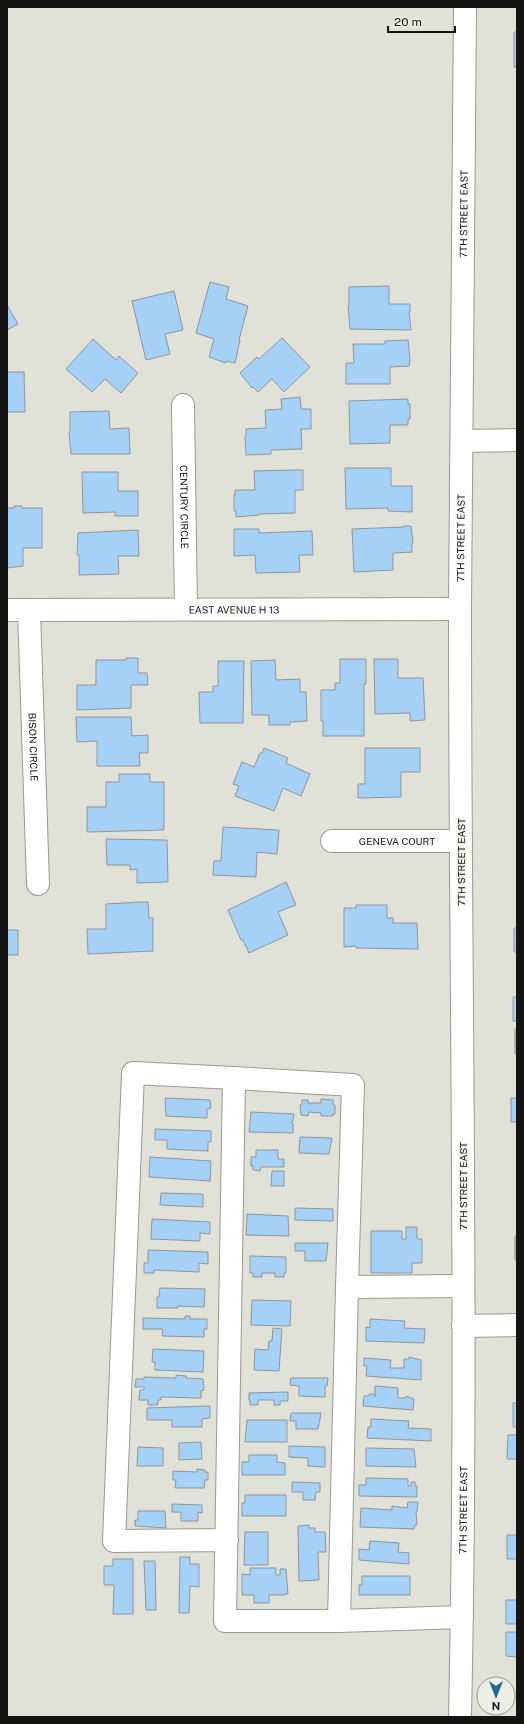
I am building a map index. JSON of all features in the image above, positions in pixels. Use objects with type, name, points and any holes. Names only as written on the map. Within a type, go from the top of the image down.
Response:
[{"type":"street","name":"7TH STREET EAST","points":[[460,1717],[462,1617],[463,1286],[460,609],[465,7]]},
{"type":"street","name":"CENTURY CIRCLE","points":[[183,405],[186,609]]},
{"type":"street","points":[[462,441],[517,440]]},
{"type":"street","name":"EAST AVENUE H 13","points":[[7,610],[460,609]]},
{"type":"street","name":"BISON CIRCLE","points":[[29,610],[38,884]]},
{"type":"street","name":"GENEVA COURT","points":[[332,841],[461,841]]},
{"type":"street","points":[[227,1540],[114,1541],[132,1073],[353,1085],[339,1621]]},
{"type":"street","points":[[234,1078],[225,1621],[339,1621],[462,1617]]},
{"type":"street","points":[[347,1287],[463,1286]]},
{"type":"street","points":[[463,1326],[517,1325]]},
{"type":"building","points":[[514,32],[517,32],[517,67],[514,67]]},
{"type":"building","points":[[210,282],[229,287],[226,299],[248,306],[239,340],[235,363],[226,361],[226,363],[209,357],[214,339],[196,333]]},
{"type":"building","points":[[389,286],[389,304],[410,304],[409,312],[411,330],[350,329],[348,306],[349,287]]},
{"type":"building","points":[[174,291],[183,330],[165,334],[170,354],[146,360],[132,301]]},
{"type":"building","points":[[7,305],[18,324],[7,330]]},
{"type":"building","points":[[282,338],[310,367],[284,392],[272,379],[258,392],[253,387],[252,388],[240,373],[257,357],[259,359]]},
{"type":"building","points":[[93,339],[116,360],[119,356],[138,373],[121,393],[105,379],[92,392],[66,369]]},
{"type":"building","points":[[408,340],[410,360],[409,366],[390,367],[390,384],[346,384],[346,363],[354,363],[353,344],[385,344],[385,341]]},
{"type":"building","points":[[7,372],[24,372],[25,412],[7,412]]},
{"type":"building","points":[[300,397],[301,409],[311,409],[311,429],[301,429],[302,449],[271,450],[271,454],[246,455],[246,429],[266,428],[265,410],[282,409],[281,399]]},
{"type":"building","points":[[408,399],[408,404],[410,404],[410,419],[408,419],[408,425],[390,425],[390,443],[350,444],[349,401]]},
{"type":"building","points":[[109,411],[110,429],[129,428],[130,454],[71,454],[69,432],[70,412]]},
{"type":"building","points":[[345,468],[391,468],[391,486],[412,486],[412,512],[388,511],[388,508],[346,509]]},
{"type":"building","points":[[303,470],[303,490],[295,490],[295,513],[259,514],[236,517],[236,511],[234,511],[235,490],[255,490],[254,471]]},
{"type":"building","points":[[82,472],[118,472],[118,491],[138,491],[138,516],[115,516],[115,512],[83,513]]},
{"type":"building","points":[[14,506],[22,506],[22,508],[42,508],[42,548],[23,548],[23,566],[7,568],[7,508],[14,508]]},
{"type":"building","points":[[411,526],[413,543],[412,552],[393,553],[393,570],[354,572],[352,529]]},
{"type":"building","points":[[234,529],[259,529],[259,533],[312,531],[313,555],[299,555],[300,572],[256,573],[255,555],[234,556]]},
{"type":"building","points":[[138,530],[139,556],[118,556],[119,574],[79,575],[79,555],[77,555],[78,533]]},
{"type":"building","points":[[126,658],[138,658],[138,673],[147,673],[148,685],[131,685],[131,708],[77,710],[77,685],[96,685],[96,660],[126,660]]},
{"type":"building","points":[[340,659],[366,659],[366,684],[364,684],[364,736],[323,736],[323,721],[321,721],[321,690],[335,690],[335,683],[340,683]]},
{"type":"building","points":[[374,659],[398,659],[398,678],[423,678],[425,720],[410,721],[410,713],[375,714]]},
{"type":"building","points":[[275,660],[276,680],[300,679],[300,692],[306,692],[307,721],[290,722],[290,725],[269,725],[269,715],[252,715],[251,661]]},
{"type":"building","points":[[218,661],[244,661],[243,723],[200,723],[199,692],[213,692],[213,686],[218,686]]},
{"type":"building","points":[[76,717],[131,717],[132,736],[148,735],[148,753],[139,753],[140,766],[97,766],[97,741],[77,742]]},
{"type":"building","points":[[264,748],[288,758],[286,763],[310,774],[301,796],[283,788],[274,811],[235,796],[239,786],[233,784],[242,762],[254,767],[260,753],[262,753]]},
{"type":"building","points":[[365,748],[420,748],[420,772],[401,772],[401,797],[358,798],[358,784],[365,784]]},
{"type":"building","points":[[119,774],[150,774],[150,782],[164,782],[164,830],[87,832],[87,807],[106,807],[106,782],[119,782]]},
{"type":"building","points":[[223,827],[279,830],[277,854],[257,852],[256,877],[213,875],[214,861],[221,861]]},
{"type":"building","points":[[106,839],[167,840],[168,882],[137,883],[137,869],[130,870],[130,865],[107,865]]},
{"type":"building","points":[[286,882],[296,905],[278,912],[288,935],[249,953],[243,940],[241,940],[228,910]]},
{"type":"building","points":[[148,902],[149,918],[153,918],[153,951],[88,954],[87,929],[106,929],[106,904]]},
{"type":"building","points":[[356,905],[387,905],[387,918],[393,918],[393,923],[417,923],[418,949],[356,948],[356,946],[344,947],[344,908],[356,908]]},
{"type":"building","points":[[514,928],[517,928],[517,952],[514,952]]},
{"type":"building","points":[[7,930],[18,930],[18,955],[7,955]]},
{"type":"building","points":[[513,997],[517,997],[517,1021],[513,1021]]},
{"type":"building","points":[[515,1029],[517,1029],[517,1054],[515,1054]]},
{"type":"building","points":[[165,1098],[210,1100],[211,1108],[207,1109],[207,1118],[166,1116]]},
{"type":"building","points":[[511,1098],[517,1098],[517,1122],[511,1122]]},
{"type":"building","points":[[321,1099],[333,1100],[333,1105],[335,1105],[335,1114],[333,1114],[333,1116],[321,1116],[321,1113],[309,1112],[308,1116],[301,1115],[300,1105],[302,1105],[302,1100],[308,1100],[308,1103],[321,1103]]},
{"type":"building","points":[[251,1112],[294,1114],[292,1121],[293,1133],[249,1132]]},
{"type":"building","points":[[155,1129],[211,1131],[211,1142],[208,1142],[208,1151],[167,1149],[167,1140],[155,1140]]},
{"type":"building","points":[[300,1137],[332,1138],[329,1154],[299,1153]]},
{"type":"building","points":[[256,1150],[278,1150],[278,1159],[284,1159],[284,1167],[261,1167],[260,1171],[253,1170],[253,1166],[251,1166],[251,1157],[256,1157]]},
{"type":"building","points":[[150,1157],[211,1161],[210,1181],[149,1177]]},
{"type":"building","points":[[272,1171],[284,1171],[284,1186],[271,1186]]},
{"type":"building","points":[[161,1193],[203,1194],[203,1207],[160,1205]]},
{"type":"building","points":[[295,1208],[333,1209],[333,1221],[295,1220]]},
{"type":"building","points":[[247,1214],[288,1216],[289,1236],[246,1235]]},
{"type":"building","points":[[152,1219],[210,1222],[210,1234],[200,1233],[200,1241],[151,1239]]},
{"type":"building","points":[[406,1227],[417,1227],[417,1239],[422,1239],[422,1263],[412,1263],[412,1273],[371,1273],[371,1231],[402,1231],[402,1239],[406,1239]]},
{"type":"building","points":[[515,1236],[517,1236],[517,1260],[515,1260]]},
{"type":"building","points":[[295,1243],[328,1243],[326,1261],[305,1261],[305,1251],[295,1251]]},
{"type":"building","points":[[148,1250],[208,1252],[208,1264],[199,1263],[199,1272],[154,1270],[154,1273],[144,1273],[144,1263],[148,1263]]},
{"type":"building","points":[[250,1256],[286,1257],[286,1273],[284,1273],[284,1277],[275,1277],[275,1273],[262,1273],[262,1277],[253,1277],[253,1273],[250,1273]]},
{"type":"building","points":[[160,1288],[205,1289],[204,1307],[178,1306],[178,1308],[157,1308],[157,1297],[159,1297]]},
{"type":"building","points":[[252,1300],[291,1301],[290,1326],[251,1325]]},
{"type":"building","points":[[185,1316],[190,1316],[190,1319],[207,1319],[207,1329],[204,1329],[204,1337],[162,1336],[163,1329],[143,1329],[143,1318],[185,1319]]},
{"type":"building","points":[[370,1319],[405,1321],[404,1328],[425,1329],[424,1343],[366,1341],[366,1327],[370,1328]]},
{"type":"building","points":[[273,1328],[282,1329],[279,1371],[254,1370],[255,1349],[268,1350],[269,1341],[272,1341]]},
{"type":"building","points":[[153,1349],[204,1351],[203,1372],[155,1370],[155,1362],[152,1362]]},
{"type":"building","points":[[409,1357],[421,1360],[421,1380],[366,1376],[367,1366],[364,1366],[364,1358],[391,1360],[390,1368],[404,1368],[404,1359],[409,1359]]},
{"type":"building","points":[[176,1375],[186,1376],[186,1378],[203,1379],[204,1388],[203,1391],[201,1390],[201,1398],[161,1397],[161,1400],[158,1400],[158,1405],[148,1405],[148,1400],[139,1400],[140,1390],[144,1390],[144,1387],[135,1387],[136,1379],[144,1379],[144,1377],[176,1378]]},
{"type":"building","points":[[291,1378],[328,1378],[327,1386],[325,1386],[325,1397],[299,1396],[299,1386],[290,1385]]},
{"type":"building","points":[[375,1386],[398,1388],[398,1398],[405,1398],[406,1396],[414,1399],[413,1410],[363,1406],[364,1396],[374,1394],[375,1397]]},
{"type":"building","points":[[288,1392],[288,1401],[280,1401],[280,1405],[274,1405],[274,1400],[258,1400],[258,1405],[250,1405],[249,1393]]},
{"type":"building","points":[[513,1403],[517,1403],[517,1427],[513,1427]]},
{"type":"building","points":[[210,1406],[210,1418],[202,1419],[202,1427],[172,1427],[172,1420],[147,1420],[147,1408]]},
{"type":"building","points":[[291,1413],[321,1413],[318,1429],[296,1429],[296,1421],[290,1421]]},
{"type":"building","points":[[371,1419],[409,1421],[408,1428],[431,1429],[431,1441],[367,1438],[368,1427],[371,1427]]},
{"type":"building","points":[[247,1420],[287,1420],[287,1442],[245,1442]]},
{"type":"building","points":[[508,1435],[517,1435],[517,1459],[507,1459]]},
{"type":"building","points":[[201,1442],[202,1459],[179,1460],[179,1443]]},
{"type":"building","points":[[289,1446],[325,1447],[325,1467],[308,1466],[308,1458],[289,1457]]},
{"type":"building","points":[[138,1447],[163,1448],[163,1466],[137,1466]]},
{"type":"building","points":[[366,1448],[414,1449],[416,1467],[366,1466]]},
{"type":"building","points":[[249,1455],[277,1455],[277,1462],[285,1463],[285,1475],[242,1475],[242,1462],[249,1462]]},
{"type":"building","points":[[197,1469],[208,1472],[208,1480],[205,1480],[204,1488],[175,1488],[176,1480],[173,1480],[173,1471],[197,1472]]},
{"type":"building","points":[[366,1478],[408,1479],[408,1486],[411,1486],[411,1482],[415,1482],[415,1486],[417,1486],[417,1497],[359,1496],[359,1485],[366,1485]]},
{"type":"building","points":[[292,1482],[320,1483],[320,1492],[316,1492],[315,1500],[303,1500],[303,1492],[292,1492]]},
{"type":"building","points":[[245,1495],[286,1495],[286,1516],[242,1516],[242,1503],[245,1503]]},
{"type":"building","points":[[408,1502],[418,1502],[416,1512],[417,1525],[415,1525],[414,1529],[360,1527],[361,1508],[392,1510],[392,1506],[407,1508]]},
{"type":"building","points":[[172,1504],[202,1505],[202,1513],[198,1512],[198,1521],[181,1521],[181,1512],[172,1512]]},
{"type":"building","points":[[138,1511],[165,1511],[166,1528],[135,1526],[135,1520],[138,1520]]},
{"type":"building","points":[[309,1525],[309,1528],[315,1528],[315,1532],[325,1532],[326,1552],[318,1552],[319,1580],[299,1581],[298,1526]]},
{"type":"building","points":[[245,1532],[268,1532],[268,1565],[244,1565]]},
{"type":"building","points":[[507,1535],[517,1535],[517,1559],[507,1559]]},
{"type":"building","points":[[370,1541],[399,1543],[398,1552],[409,1553],[409,1564],[359,1560],[359,1549],[369,1550]]},
{"type":"building","points":[[180,1557],[190,1557],[190,1564],[199,1564],[199,1587],[190,1586],[189,1613],[179,1613]]},
{"type":"building","points":[[113,1559],[133,1559],[133,1614],[113,1614],[114,1585],[104,1585],[104,1566],[113,1566]]},
{"type":"building","points":[[144,1561],[155,1561],[156,1610],[146,1610]]},
{"type":"building","points":[[250,1568],[276,1568],[276,1575],[280,1575],[280,1569],[286,1569],[288,1594],[269,1595],[269,1603],[254,1603],[254,1595],[242,1595],[242,1574],[250,1575]]},
{"type":"building","points":[[362,1576],[410,1576],[410,1595],[359,1595],[359,1585],[362,1585]]},
{"type":"building","points":[[506,1600],[517,1600],[517,1624],[506,1624]]},
{"type":"building","points":[[506,1632],[517,1632],[517,1657],[506,1656]]}]
